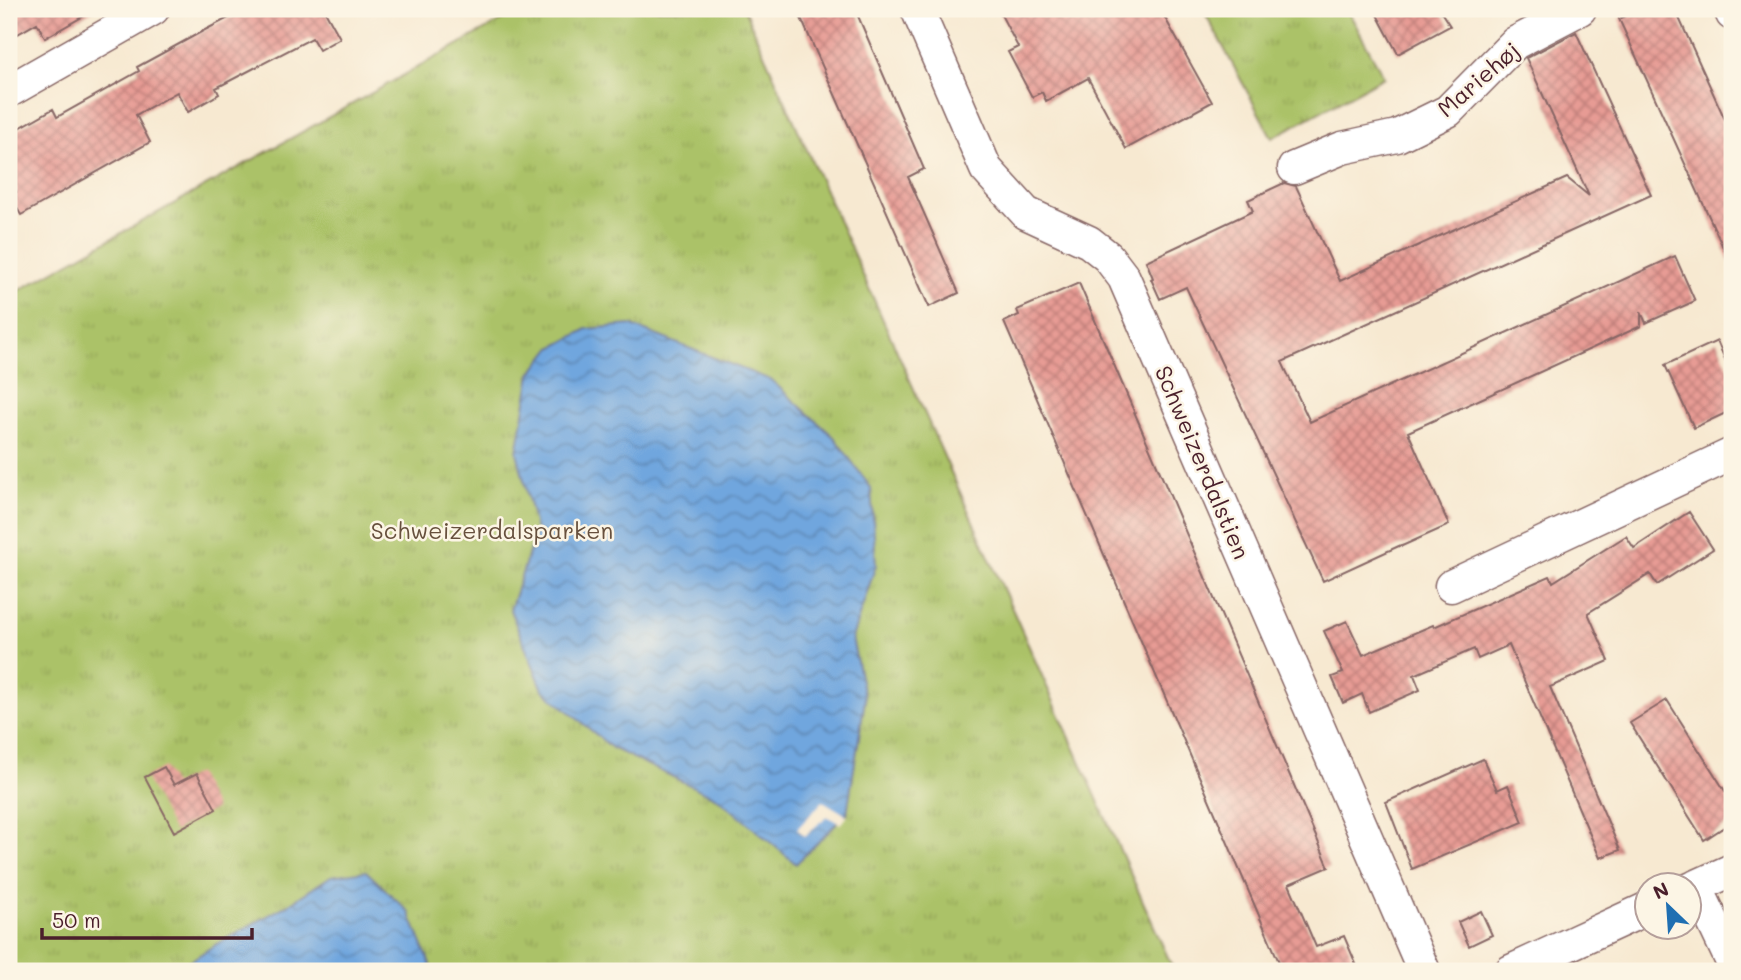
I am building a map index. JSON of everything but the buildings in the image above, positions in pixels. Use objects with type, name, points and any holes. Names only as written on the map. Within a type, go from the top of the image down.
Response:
[{"type":"street","points":[[9,90],[153,9]]},
{"type":"street","name":"Schweizerdalstien","points":[[917,9],[986,169],[1026,213],[1088,242],[1108,257],[1124,278],[1424,971]]},
{"type":"street","name":"Mariehøj","points":[[1294,168],[1342,148],[1397,136],[1448,111],[1515,43],[1580,9]]},
{"type":"street","points":[[1730,9],[1732,14]]},
{"type":"street","points":[[1451,586],[1732,454]]},
{"type":"street","points":[[1702,884],[1732,870]]},
{"type":"street","points":[[1702,906],[1732,962]]},
{"type":"street","points":[[1511,971],[1632,916]]},
{"type":"green space","name":"Schweizerdalsparken","points":[[522,9],[744,9],[1174,971],[9,971],[9,296]]},
{"type":"green space","points":[[1203,9],[1347,9],[1384,77],[1272,138]]},
{"type":"water","points":[[630,325],[771,380],[834,437],[871,488],[876,565],[852,638],[865,700],[847,813],[796,864],[719,799],[612,748],[543,690],[510,610],[536,531],[517,452],[531,374],[550,349],[587,329]]},
{"type":"water","points":[[366,871],[409,912],[433,971],[175,971],[331,876]]},
{"type":"pier","points":[[823,801],[848,816],[840,824],[827,816],[805,836],[797,829]]}]
